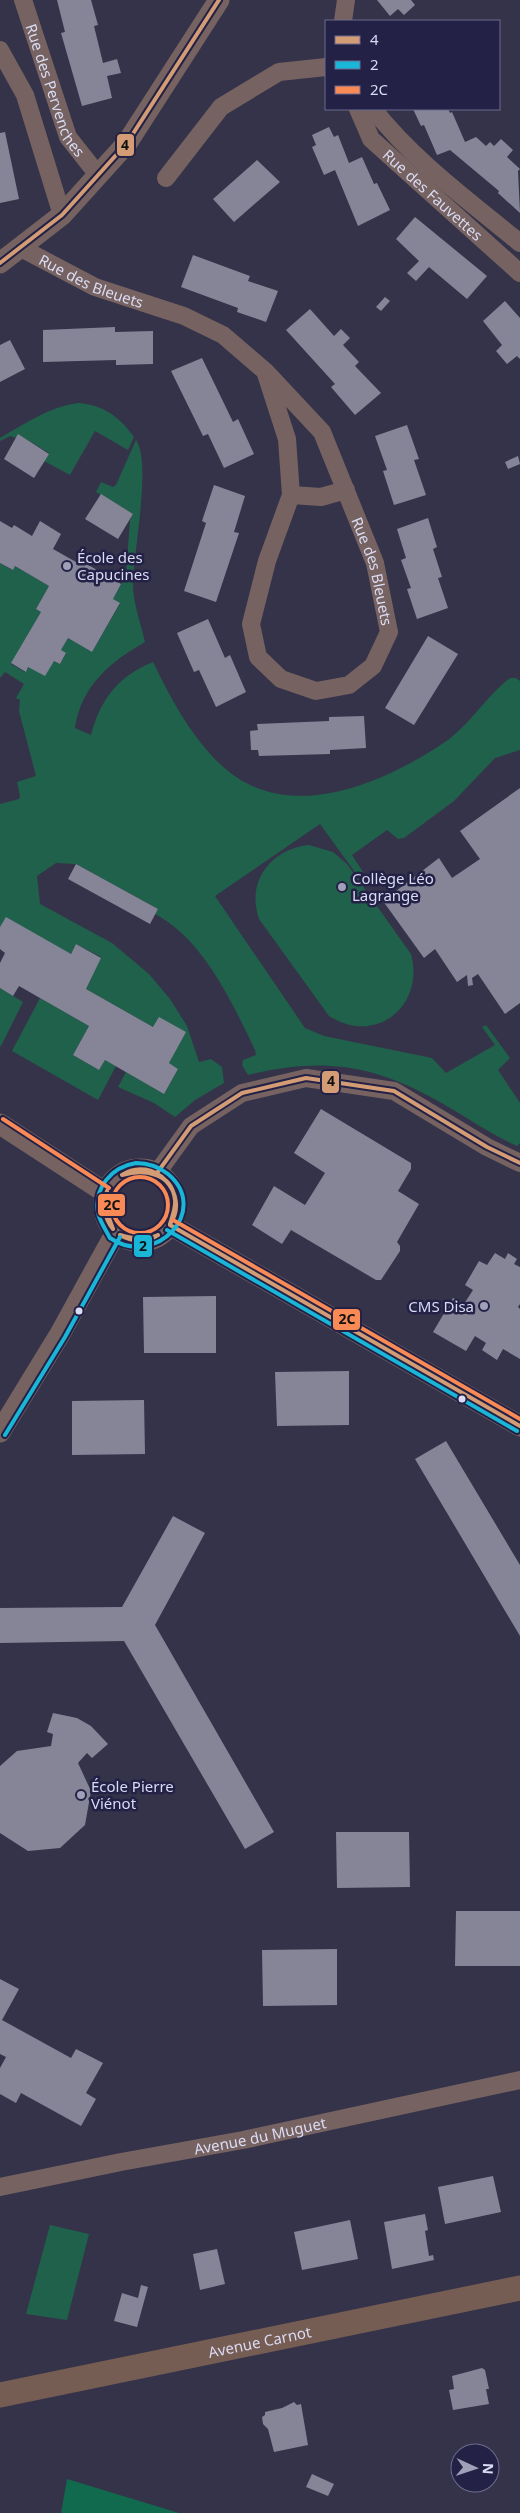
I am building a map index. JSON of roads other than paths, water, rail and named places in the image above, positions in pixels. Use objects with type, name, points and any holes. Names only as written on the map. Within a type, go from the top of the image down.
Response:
[{"type":"main road","name":"Avenue Carnot","points":[[0,2395],[520,2288]]},
{"type":"street","name":"Rue des Pervenches","points":[[23,0],[68,137],[98,175]]},
{"type":"street","points":[[0,263],[62,215],[127,143],[219,0]]},
{"type":"street","points":[[343,20],[346,0]]},
{"type":"street","points":[[0,50],[25,95],[62,215]]},
{"type":"street","points":[[166,178],[220,107],[280,72],[325,67]]},
{"type":"street","name":"Rue des Fauvettes","points":[[358,110],[371,139],[520,273]]},
{"type":"street","name":"Rue des Fauvettes","points":[[374,110],[394,135],[437,174],[520,243]]},
{"type":"street","name":"Rue des Bleuets","points":[[21,248],[95,287],[184,316],[223,335],[264,371],[322,432],[375,563],[389,632],[373,666],[349,685],[316,691],[281,679],[258,657],[250,624],[267,561],[290,495],[287,439],[264,371]]},
{"type":"street","points":[[290,495],[321,497],[346,490]]},
{"type":"street","points":[[157,1173],[191,1126],[242,1094],[306,1078],[394,1091],[487,1147],[520,1163]]},
{"type":"street","points":[[0,1124],[106,1193]]},
{"type":"street","points":[[143,1169],[157,1173],[173,1189],[176,1202],[175,1214],[170,1225],[161,1235],[150,1240],[137,1241],[115,1234],[104,1209],[106,1193],[118,1176],[130,1170],[143,1169]]},
{"type":"street","points":[[170,1225],[520,1426]]},
{"type":"street","points":[[0,1432],[60,1334],[115,1234]]},
{"type":"street","name":"Avenue du Muguet","points":[[0,2187],[242,2140],[520,2080]]},
{"type":"place","name":"École des Capucines","points":[[67,566]]},
{"type":"place","name":"Collège Léo Lagrange","points":[[342,887]]},
{"type":"place","name":"CMS Disa","points":[[484,1306]]},
{"type":"place","name":"École Pierre Viénot","points":[[81,1795]]}]
